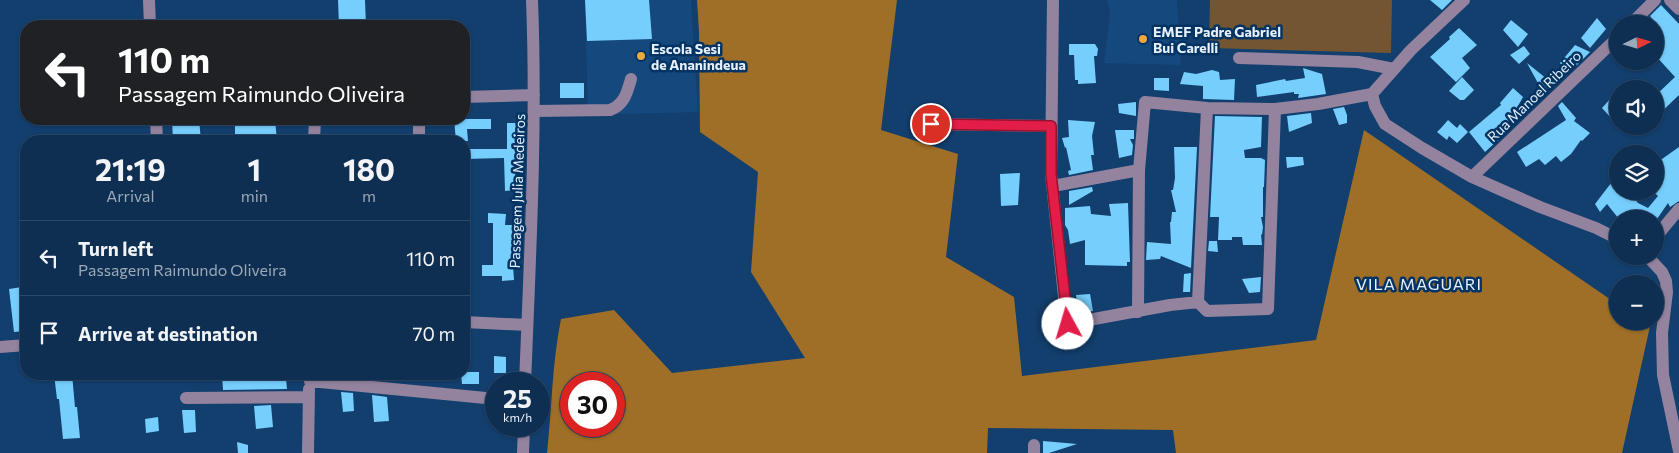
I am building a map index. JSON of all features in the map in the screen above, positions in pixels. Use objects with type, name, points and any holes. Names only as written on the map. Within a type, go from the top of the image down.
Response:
[{"type":"street","points":[[149,0],[150,20]]},
{"type":"street","name":"Passagem Julia Medeiros","points":[[526,372],[532,236],[534,95],[532,0]]},
{"type":"street","points":[[1053,0],[1051,174],[1068,324],[1198,302]]},
{"type":"street","points":[[1138,312],[1138,170],[1145,102],[1207,108],[1276,109],[1318,104],[1372,94],[1411,50],[1464,0]]},
{"type":"street","points":[[1640,15],[1655,0]]},
{"type":"street","points":[[1670,0],[1679,9]]},
{"type":"street","name":"Rua Manoel Ribeiro","points":[[1472,177],[1609,46]]},
{"type":"street","points":[[1239,58],[1358,62],[1394,70]]},
{"type":"street","points":[[534,111],[617,108],[626,97],[631,79]]},
{"type":"street","points":[[1372,94],[1375,106],[1385,124],[1472,177],[1609,234]]},
{"type":"street","points":[[470,98],[534,95]]},
{"type":"street","points":[[1207,108],[1198,302],[1207,311],[1268,309],[1276,109]]},
{"type":"street","points":[[931,124],[1051,126]]},
{"type":"street","points":[[1053,186],[1138,170]]},
{"type":"street","points":[[1664,227],[1679,208]]},
{"type":"street","points":[[1655,265],[1662,272],[1666,281],[1667,292],[1662,333],[1663,375],[1679,451]]},
{"type":"street","points":[[470,322],[528,325]]},
{"type":"street","points":[[0,347],[20,345]]},
{"type":"street","points":[[308,453],[310,380]]},
{"type":"street","points":[[335,380],[485,398]]},
{"type":"street","points":[[186,398],[308,397]]},
{"type":"street","points":[[523,453],[524,437]]},
{"type":"shaded area","name":"Escola Sesi de Ananindeua","points":[[585,0],[691,0],[698,112],[588,115]]},
{"type":"shaded area","points":[[697,0],[897,0],[881,130],[958,154],[946,257],[1014,297],[1022,376],[1316,340],[1364,130],[1609,298],[1609,330],[1649,330],[1622,453],[1176,453],[1173,430],[988,428],[987,453],[547,453],[548,437],[550,437],[554,369],[561,319],[614,310],[672,373],[805,358],[751,272],[758,172],[700,132]]},
{"type":"shaded area","name":"EMEF Padre Gabriel Bui Carelli","points":[[1107,0],[1177,0],[1181,65],[1104,63],[1110,14]]},
{"type":"shaded area","points":[[1210,0],[1392,0],[1391,53],[1209,48]]},
{"type":"building","points":[[338,0],[365,0],[366,20],[339,20]]},
{"type":"building","points":[[585,0],[649,0],[652,39],[587,41]]},
{"type":"building","points":[[1430,0],[1452,0],[1442,10]]},
{"type":"building","points":[[1661,5],[1679,24],[1679,95],[1664,109],[1664,87],[1675,77],[1664,65],[1664,15],[1651,15]]},
{"type":"building","points":[[1597,18],[1606,29],[1590,48],[1581,38]]},
{"type":"building","points":[[1511,20],[1528,34],[1518,47],[1503,30]]},
{"type":"building","points":[[1459,28],[1477,45],[1462,58],[1470,68],[1456,82],[1430,57]]},
{"type":"building","points":[[1069,44],[1095,44],[1098,49],[1097,56],[1094,56],[1096,83],[1078,84],[1078,80],[1075,80],[1074,55],[1069,55]]},
{"type":"building","points":[[1575,45],[1590,52],[1576,66],[1572,64],[1566,70],[1560,63]]},
{"type":"building","points":[[1524,46],[1530,54],[1519,64],[1510,55]]},
{"type":"building","points":[[1527,63],[1552,83],[1547,90],[1539,85]]},
{"type":"building","points":[[1303,68],[1322,74],[1326,94],[1298,98],[1299,94],[1294,94],[1294,92],[1257,97],[1256,85],[1285,79],[1286,81],[1305,78]]},
{"type":"building","points":[[1212,70],[1219,72],[1220,80],[1235,79],[1234,100],[1203,99],[1203,86],[1180,84],[1184,72],[1196,74]]},
{"type":"building","points":[[1462,77],[1474,90],[1464,100],[1460,100],[1449,91]]},
{"type":"building","points":[[1154,78],[1169,78],[1169,91],[1154,90]]},
{"type":"building","points":[[560,83],[584,83],[584,98],[560,98]]},
{"type":"building","points":[[1513,88],[1523,97],[1506,127],[1509,130],[1485,152],[1469,132],[1501,105],[1500,103]]},
{"type":"building","points":[[1609,100],[1609,116],[1602,108]]},
{"type":"building","points":[[1136,102],[1136,116],[1119,113],[1118,104]]},
{"type":"building","points":[[1562,102],[1576,118],[1574,121],[1590,133],[1561,162],[1556,156],[1545,165],[1539,159],[1526,167],[1517,152],[1566,120],[1558,106]]},
{"type":"building","points":[[1344,107],[1347,123],[1339,125],[1333,109]]},
{"type":"building","points":[[1311,113],[1312,123],[1289,132],[1287,116]]},
{"type":"building","points":[[1215,116],[1262,117],[1261,147],[1244,150],[1245,158],[1261,158],[1265,160],[1263,217],[1261,217],[1263,227],[1261,234],[1262,245],[1243,245],[1242,237],[1232,237],[1232,240],[1218,240],[1219,217],[1210,217]]},
{"type":"building","points":[[470,119],[491,119],[491,129],[467,129],[468,135],[455,135],[455,125],[470,125]]},
{"type":"building","points":[[1068,120],[1095,122],[1092,136],[1094,155],[1091,155],[1093,170],[1069,175],[1068,171],[1071,170],[1062,138],[1069,137]]},
{"type":"building","points":[[1448,120],[1457,128],[1460,124],[1468,132],[1457,143],[1449,136],[1447,140],[1437,132]]},
{"type":"building","points":[[507,123],[525,123],[525,140],[519,140],[520,170],[515,170],[516,190],[505,191],[504,158],[470,159],[470,149],[507,149]]},
{"type":"building","points":[[172,125],[200,125],[200,135],[173,135]]},
{"type":"building","points":[[235,125],[276,125],[276,135],[235,135]]},
{"type":"building","points":[[1115,130],[1134,130],[1134,139],[1130,139],[1133,145],[1132,155],[1119,158]]},
{"type":"building","points":[[1174,147],[1197,147],[1191,268],[1161,256],[1160,259],[1146,260],[1147,242],[1171,244],[1170,222],[1172,212],[1176,212],[1171,190],[1173,190],[1175,178]]},
{"type":"building","points":[[1679,147],[1679,201],[1670,207],[1668,203],[1663,210],[1612,210],[1607,204],[1600,212],[1595,204],[1609,186],[1609,200],[1636,200],[1648,208],[1655,200],[1664,200],[1664,158]]},
{"type":"building","points":[[1286,157],[1303,157],[1304,165],[1287,168]]},
{"type":"building","points":[[1020,173],[1018,205],[1001,206],[1000,174]]},
{"type":"building","points":[[1092,187],[1093,191],[1069,205],[1069,191]]},
{"type":"building","points":[[1128,203],[1130,262],[1127,262],[1127,266],[1085,265],[1085,240],[1070,244],[1068,230],[1065,225],[1065,208],[1090,206],[1091,214],[1111,216],[1109,204]]},
{"type":"building","points":[[488,213],[506,214],[505,225],[515,225],[512,250],[514,280],[502,281],[502,276],[482,276],[482,265],[493,265],[493,223],[488,223]]},
{"type":"building","points":[[1209,241],[1217,241],[1218,252],[1208,251]]},
{"type":"building","points":[[1191,273],[1190,292],[1183,292],[1184,274]]},
{"type":"building","points":[[1261,277],[1260,292],[1249,293],[1242,279]]},
{"type":"building","points":[[20,287],[20,332],[14,332],[9,289]]},
{"type":"building","points":[[1090,294],[1093,311],[1074,314],[1073,305],[1077,305],[1076,295]]},
{"type":"building","points":[[494,356],[506,357],[506,372],[494,372]]},
{"type":"building","points":[[470,372],[479,372],[479,384],[462,384],[462,380],[470,380]]},
{"type":"building","points":[[55,380],[73,380],[80,438],[63,439],[59,399],[57,399]]},
{"type":"building","points":[[222,380],[286,380],[287,389],[223,390]]},
{"type":"building","points":[[341,392],[353,393],[354,411],[343,412]]},
{"type":"building","points":[[372,395],[387,397],[389,421],[374,422]]},
{"type":"building","points":[[271,405],[273,427],[256,429],[254,406]]},
{"type":"building","points":[[182,410],[195,410],[196,432],[184,433]]},
{"type":"building","points":[[158,417],[159,431],[146,433],[145,419]]},
{"type":"building","points":[[1043,441],[1077,444],[1049,453],[1043,453]]},
{"type":"building","points":[[237,442],[248,445],[248,453],[238,453]]},
{"type":"place","name":"EMEF Padre Gabriel Bui Carelli","points":[[1143,39]]},
{"type":"place","name":"Escola Sesi de Ananindeua","points":[[641,56]]},
{"type":"district","name":"VILA MAGUARI","points":[[1419,283]]},
{"type":"route","points":[[931,124],[1051,126],[1051,174],[1068,324]]}]
